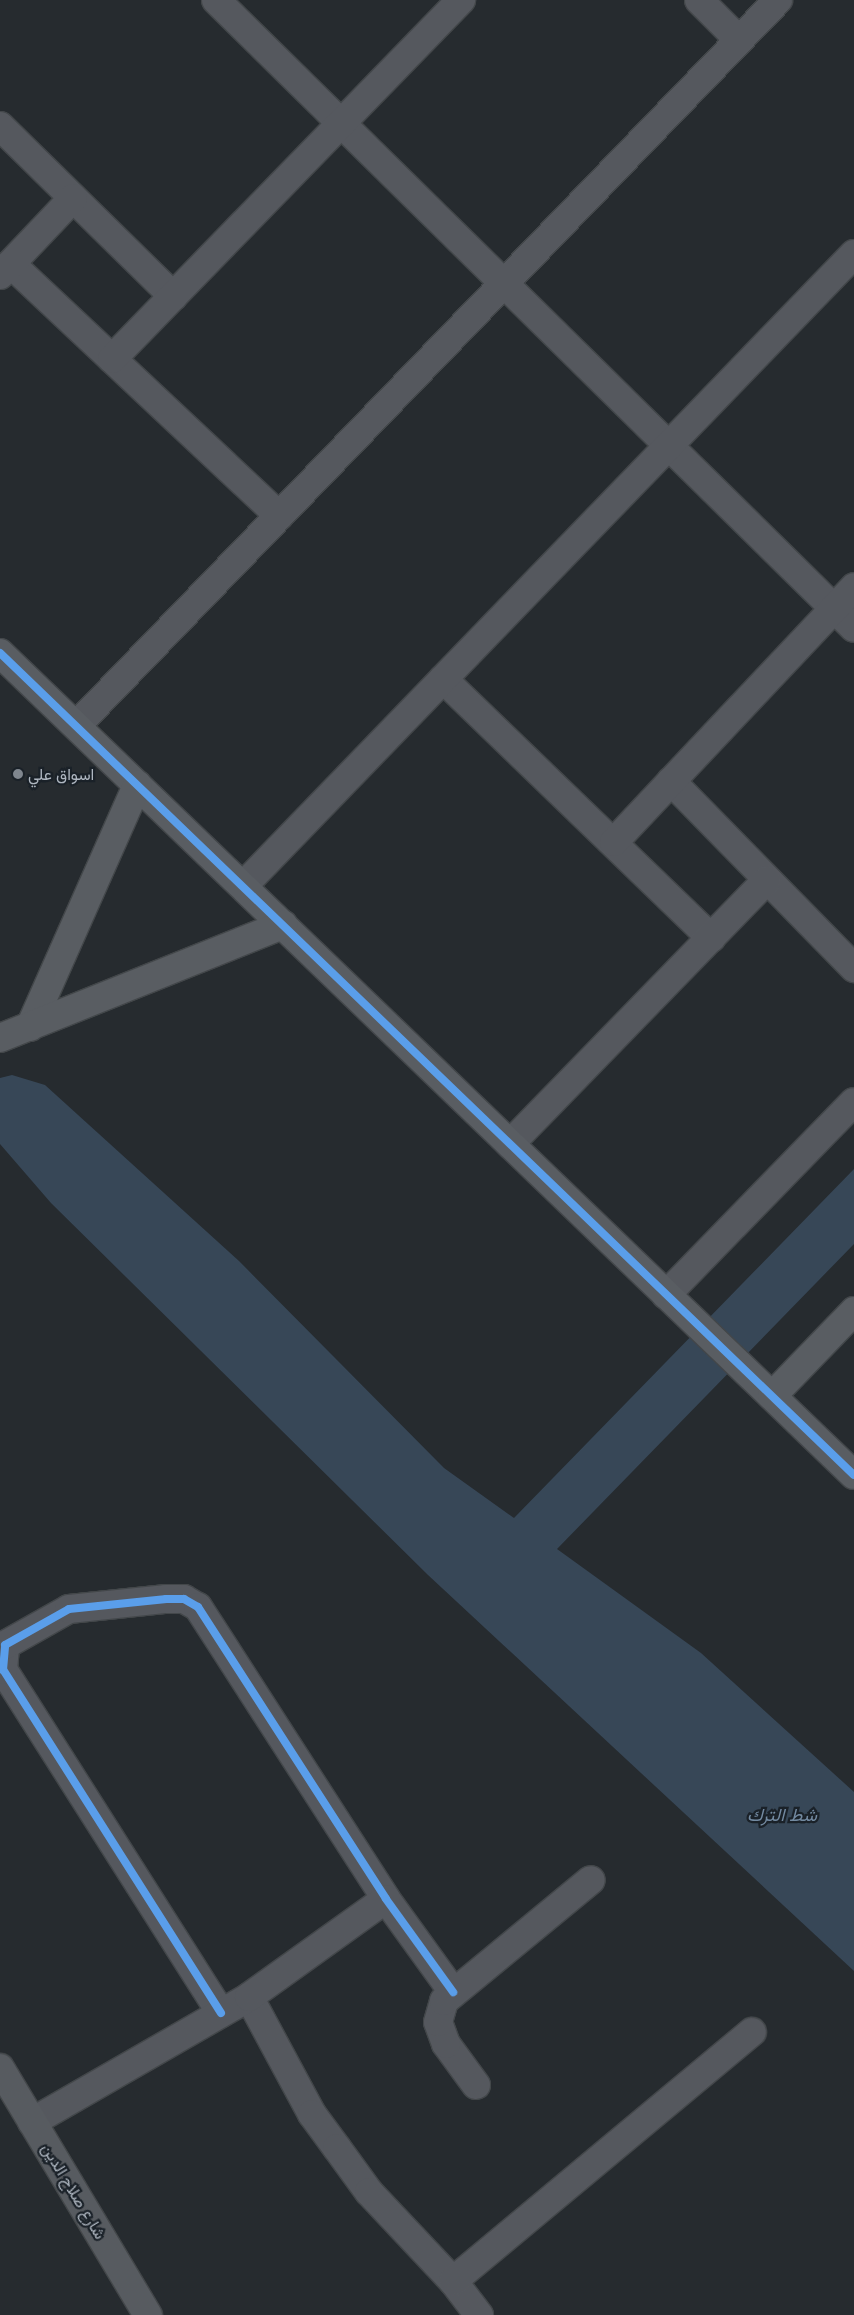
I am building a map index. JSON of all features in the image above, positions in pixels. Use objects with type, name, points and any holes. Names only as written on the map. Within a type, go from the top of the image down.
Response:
[{"type":"main road","name":"شارع صلاح الدين","points":[[0,2068],[148,2315]]},
{"type":"street","points":[[216,0],[854,628]]},
{"type":"street","points":[[112,359],[461,0]]},
{"type":"street","points":[[699,0],[739,40]]},
{"type":"street","points":[[76,726],[778,0]]},
{"type":"street","points":[[0,126],[173,296]]},
{"type":"street","points":[[73,198],[5,269],[112,359],[279,516]]},
{"type":"street","points":[[243,886],[854,254]]},
{"type":"street","points":[[614,842],[854,587]]},
{"type":"street","points":[[0,653],[854,1475]]},
{"type":"street","points":[[443,679],[614,842],[711,938]]},
{"type":"street","points":[[671,781],[854,968]]},
{"type":"street","points":[[30,1026],[137,785]]},
{"type":"street","points":[[510,1144],[768,880]]},
{"type":"street","points":[[0,1038],[283,925]]},
{"type":"street","points":[[666,1295],[854,1102]]},
{"type":"street","points":[[772,1396],[854,1311]]},
{"type":"street","points":[[221,2013],[3,1670],[5,1645],[69,1609],[166,1599],[184,1599],[198,1607],[386,1899],[453,1992]]},
{"type":"street","points":[[476,2085],[446,2044],[438,2022],[444,2001],[591,1880]]},
{"type":"street","points":[[32,2122],[249,1997],[386,1899]]},
{"type":"street","points":[[249,1997],[312,2114],[370,2192],[453,2282],[479,2315]]},
{"type":"street","points":[[453,2282],[752,2032]]},
{"type":"water","name":"شط الترك","points":[[12,1075],[45,1085],[239,1261],[444,1468],[514,1518],[854,1169],[854,1244],[557,1549],[701,1653],[854,1792],[854,1971],[428,1575],[51,1203],[0,1144],[0,1078]]},
{"type":"cycle path","points":[[0,653],[854,1475]]},
{"type":"cycle path","points":[[221,2013],[3,1670],[5,1645],[69,1609],[166,1599],[184,1599],[198,1607],[386,1899],[453,1992]]},
{"type":"place","name":"اسواق علي","points":[[18,774]]}]
